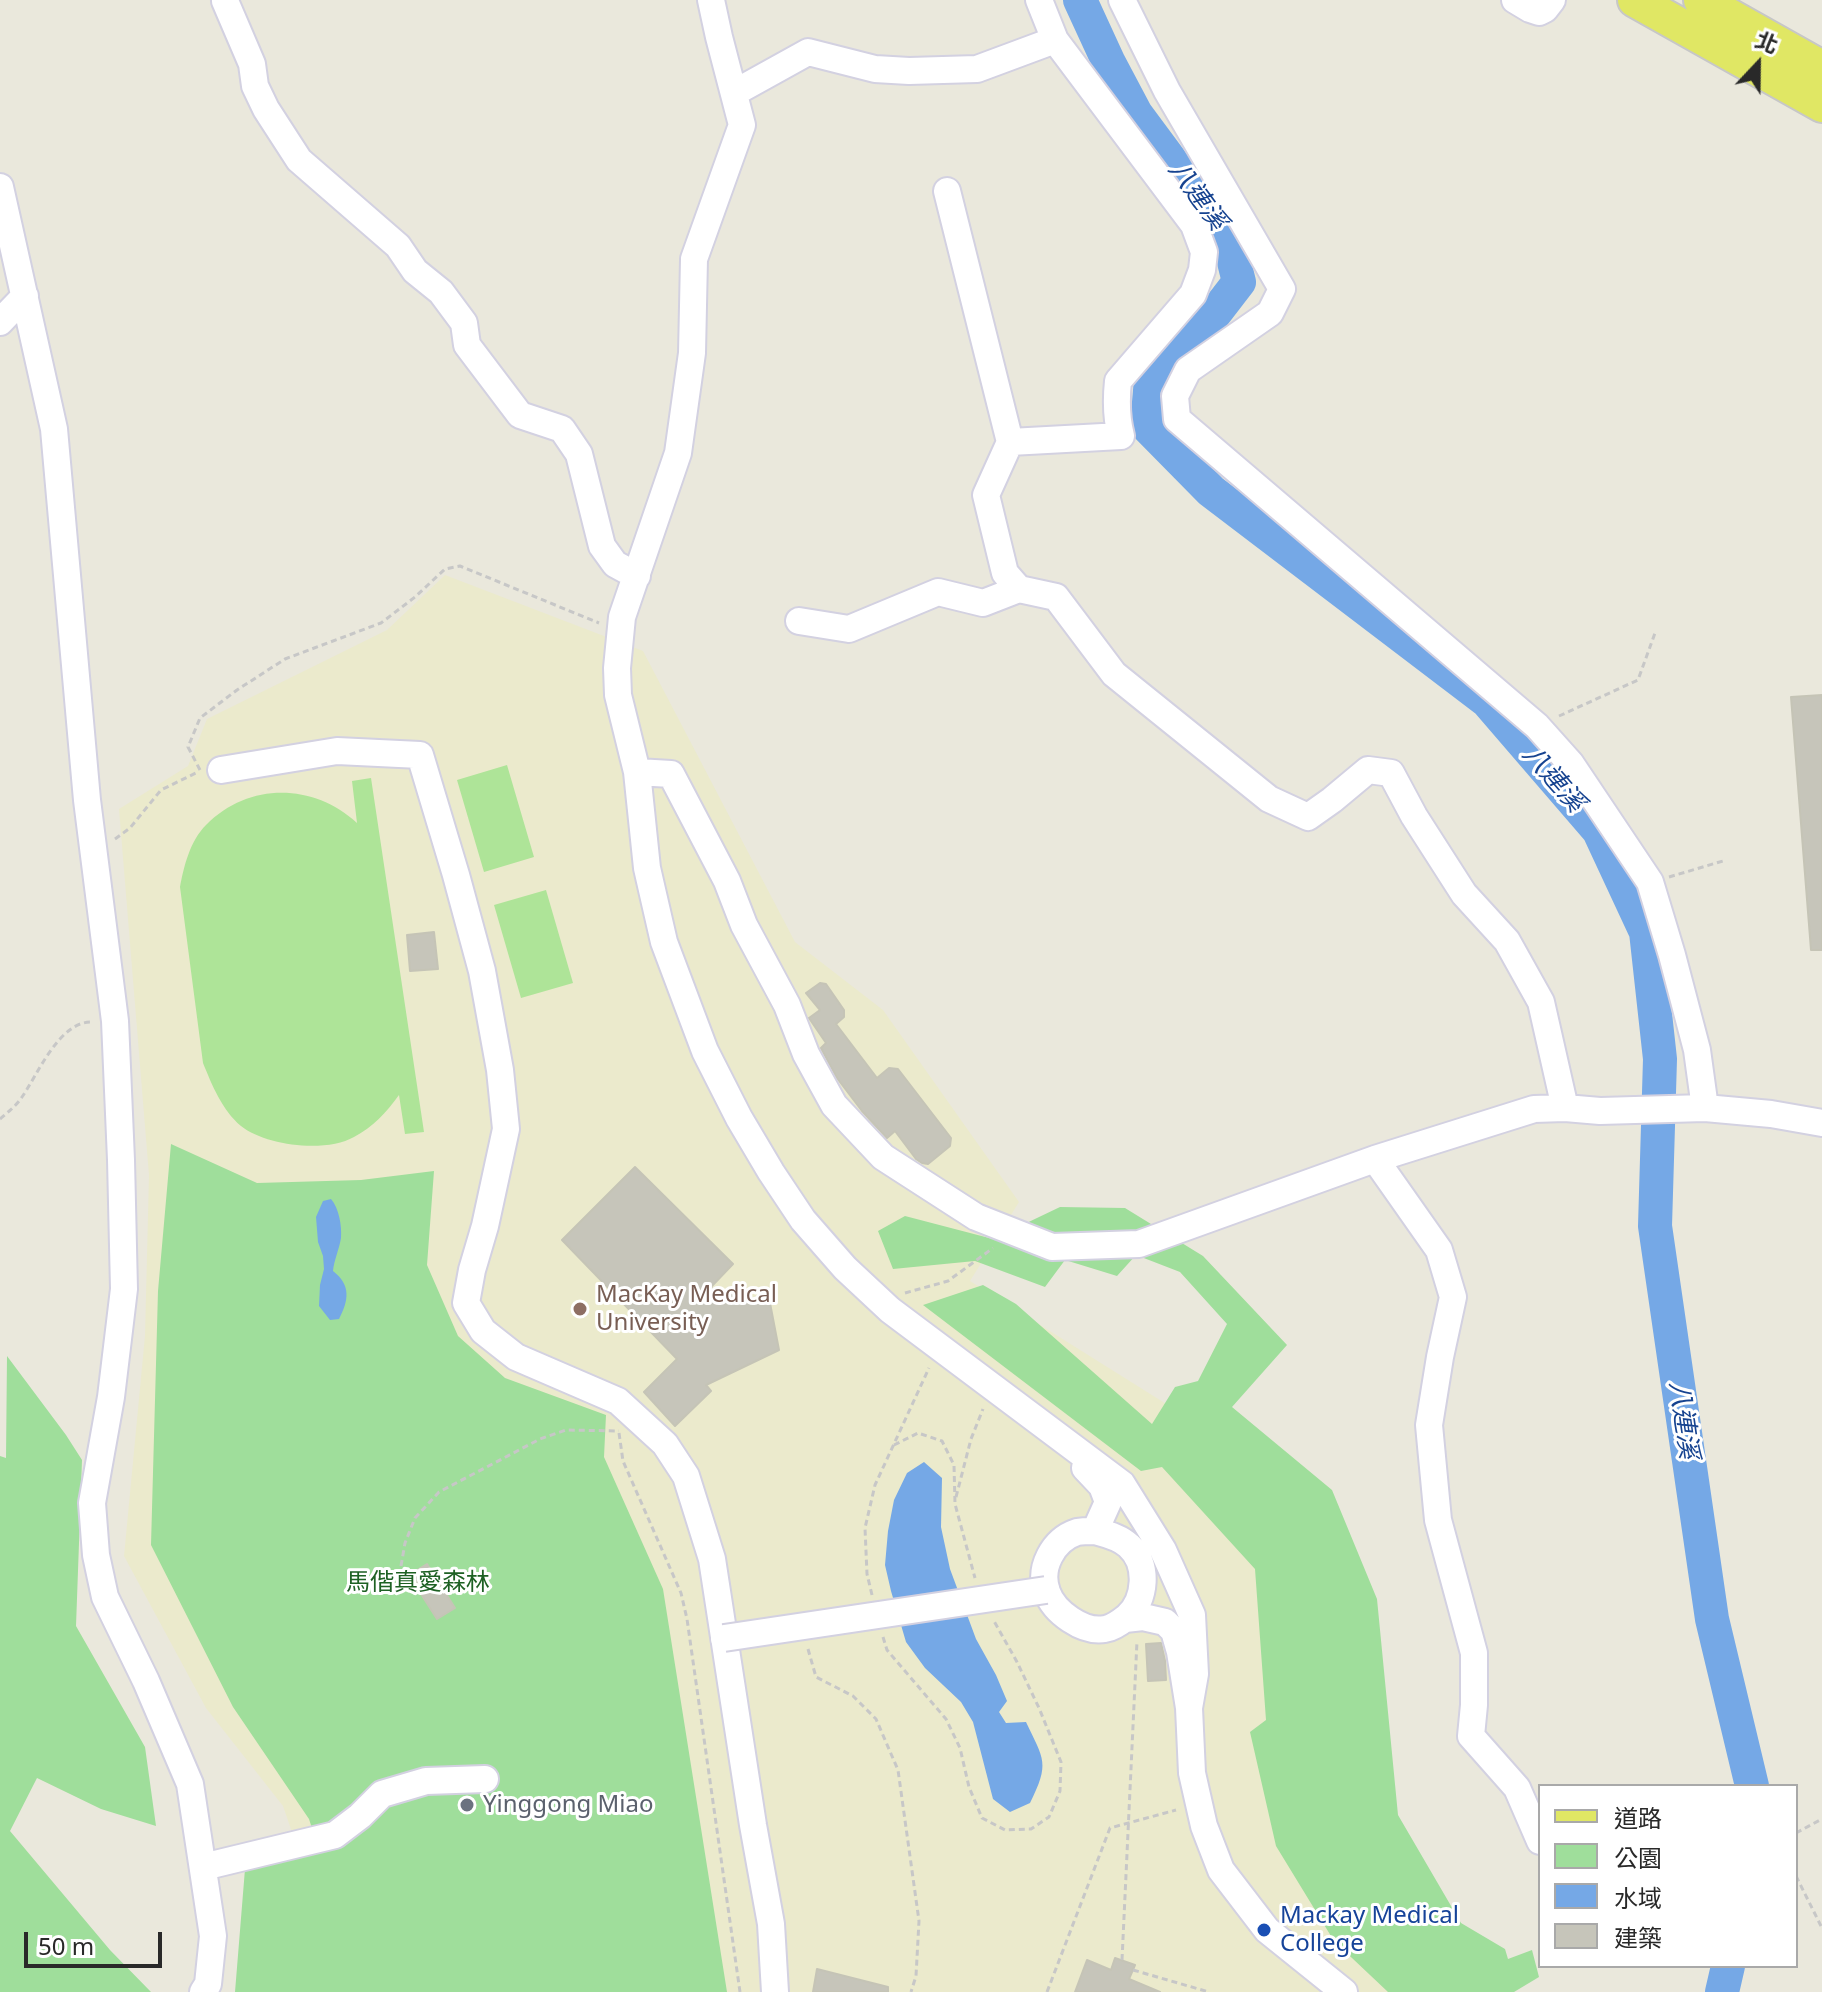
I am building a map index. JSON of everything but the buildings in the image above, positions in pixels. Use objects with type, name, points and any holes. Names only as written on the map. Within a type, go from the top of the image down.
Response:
[{"type":"main road","points":[[1635,0],[1822,105]]},
{"type":"main road","points":[[1701,0],[1822,68]]},
{"type":"lane","points":[[225,0],[252,64],[255,86],[299,160],[398,246],[415,271],[441,292],[464,323],[467,345],[520,415],[562,429],[579,454],[602,546],[615,564],[637,576]]},
{"type":"lane","points":[[711,0],[742,125],[694,259],[692,353],[678,453],[622,617],[617,668],[618,695],[637,772],[647,868],[664,942],[705,1051],[739,1118],[803,1220],[845,1268],[890,1310],[1122,1484],[1152,1557],[1192,1615],[1195,1674],[1189,1708]]},
{"type":"lane","points":[[1010,442],[1121,436],[1117,421],[1118,381],[1193,294],[1202,270],[1204,252],[1194,225],[1055,40],[1039,0]]},
{"type":"lane","points":[[1122,0],[1167,91],[1282,289],[1270,313],[1188,370],[1175,396],[1177,419],[1537,726],[1571,764],[1650,882],[1697,1050],[1705,1108]]},
{"type":"lane","points":[[1515,0],[1539,12],[1552,0]]},
{"type":"lane","points":[[734,93],[808,52],[875,69],[977,69],[1055,40]]},
{"type":"lane","points":[[0,187],[54,429],[87,800],[115,1021],[124,1289],[111,1397],[92,1503],[96,1555],[105,1597],[146,1681],[190,1784],[213,1936],[208,1984],[203,1992]]},
{"type":"lane","points":[[947,191],[1010,442],[986,495],[1005,573],[1019,589]]},
{"type":"lane","points":[[0,322],[25,296]]},
{"type":"lane","points":[[799,621],[849,629],[938,592],[983,603],[1019,589],[1056,597],[1114,674],[1269,799],[1308,817],[1368,770],[1391,773],[1414,816],[1464,894],[1507,941],[1541,1002],[1565,1108]]},
{"type":"lane","points":[[210,770],[337,751],[420,755],[482,971],[500,1070],[506,1129],[466,1303],[483,1331],[516,1357],[618,1401],[624,1421],[665,1444],[686,1476],[712,1559],[771,1924],[775,1992]]},
{"type":"lane","points":[[637,772],[671,774],[727,881],[744,925],[787,1005],[806,1054],[834,1105],[883,1157],[976,1217],[1052,1247],[1139,1244],[1375,1159],[1534,1109],[1705,1108],[1771,1114],[1822,1123]]},
{"type":"lane","points":[[1375,1159],[1439,1250],[1453,1297],[1429,1425],[1438,1520],[1474,1653],[1471,1736],[1517,1788],[1538,1836]]},
{"type":"lane","points":[[1066,1442],[1102,1486],[1108,1502],[1095,1531]]},
{"type":"lane","points":[[1152,1557],[1113,1536],[1095,1531],[1077,1532],[1061,1541],[1049,1555],[1044,1572],[1046,1590],[1054,1606],[1068,1618],[1087,1627],[1106,1629],[1132,1618],[1143,1617],[1165,1622],[1174,1631],[1189,1708],[1192,1773],[1204,1826],[1221,1870],[1314,1984],[1344,1992]]},
{"type":"lane","points":[[1132,1618],[1152,1557]]},
{"type":"lane","points":[[724,1638],[1046,1590]]},
{"type":"lane","points":[[203,1867],[335,1835],[382,1794],[426,1781],[485,1779]]},
{"type":"path","points":[[92,845],[114,840],[130,828],[161,790],[210,770],[188,747],[200,718],[285,659],[381,623],[445,569],[460,566],[621,632]]},
{"type":"path","points":[[1537,726],[1638,680],[1655,633]]},
{"type":"path","points":[[1650,882],[1723,861]]},
{"type":"path","points":[[0,1119],[20,1101],[60,1037],[82,1022],[115,1021]]},
{"type":"path","points":[[878,1299],[948,1281],[996,1245],[1021,1235]]},
{"type":"path","points":[[955,1504],[971,1439],[992,1387]]},
{"type":"path","points":[[401,1566],[405,1543],[415,1518],[439,1492],[540,1439],[566,1430],[624,1421],[623,1461],[681,1593],[687,1619],[740,1992]]},
{"type":"path","points":[[1122,1960],[1129,1823],[1132,1618]]},
{"type":"path","points":[[801,1627],[816,1677],[853,1696],[876,1719],[898,1770],[919,1921],[916,1976],[911,1992]]},
{"type":"path","points":[[1047,1992],[1110,1828],[1199,1803]]},
{"type":"path","points":[[1798,1832],[1822,1819]]},
{"type":"path","points":[[1798,1880],[1822,1928]]},
{"type":"path","points":[[1133,1970],[1209,1992]]},
{"type":"shaded area","name":"MacKay Medical University","points":[[445,575],[643,651],[795,942],[883,1010],[1019,1202],[970,1281],[1195,1422],[1317,1520],[1344,1812],[1450,1992],[325,1992],[332,1948],[283,1806],[206,1708],[124,1556],[145,1336],[149,1175],[119,809],[188,766],[207,719],[387,630]]},
{"type":"green space","points":[[507,765],[534,857],[484,872],[457,780]]},
{"type":"green space","points":[[371,778],[424,1132],[405,1134],[399,1095],[373,1124],[342,1142],[313,1146],[265,1138],[241,1126],[228,1112],[203,1063],[180,887],[186,862],[196,838],[206,825],[223,811],[261,795],[281,793],[321,800],[357,823],[352,781]]},
{"type":"green space","points":[[546,890],[573,983],[521,998],[494,905]]},
{"type":"green space","name":"馬偕真愛森林","points":[[171,1144],[257,1183],[361,1180],[434,1171],[427,1265],[458,1336],[505,1378],[606,1415],[604,1457],[663,1589],[727,1992],[235,1992],[245,1869],[318,1847],[309,1819],[233,1707],[151,1545],[158,1291]]},
{"type":"green space","points":[[1060,1207],[1125,1208],[1203,1256],[1287,1345],[1232,1407],[1332,1490],[1377,1599],[1398,1815],[1461,1923],[1505,1949],[1508,1959],[1532,1950],[1539,1977],[1514,1992],[1388,1992],[1334,1941],[1276,1846],[1250,1732],[1266,1720],[1255,1569],[1162,1467],[1141,1471],[923,1305],[983,1285],[1016,1304],[1152,1424],[1175,1387],[1198,1381],[1227,1324],[1180,1272],[1136,1255],[1117,1276],[1065,1260],[1045,1287],[975,1261],[893,1269],[878,1231],[905,1216],[993,1239]]},
{"type":"green space","points":[[7,1356],[82,1460],[76,1626],[145,1747],[156,1826],[101,1809],[37,1778],[10,1831],[110,1950],[151,1992],[0,1992],[0,1456],[6,1458]]},
{"type":"water","points":[[331,1199],[338,1212],[341,1233],[333,1271],[343,1282],[346,1293],[339,1319],[330,1320],[319,1306],[324,1269],[316,1217],[323,1201]]},
{"type":"water","points":[[924,1462],[942,1478],[941,1527],[950,1569],[976,1639],[1007,1701],[999,1712],[1006,1723],[1026,1722],[1042,1762],[1040,1779],[1030,1803],[1010,1812],[993,1799],[973,1722],[961,1702],[925,1668],[906,1642],[891,1591],[885,1565],[894,1500],[907,1473]]},
{"type":"waterway","name":"八連溪","points":[[1080,0],[1136,114],[1228,238],[1239,282],[1209,321],[1151,379],[1147,426],[1211,491],[1487,701],[1599,831],[1646,932],[1660,1059],[1655,1226],[1712,1619],[1752,1784]]},
{"type":"waterway","name":"八連溪","points":[[1722,1992],[1728,1968]]},
{"type":"place","name":"MacKay Medical University","points":[[580,1309]]},
{"type":"place","name":"Yinggong Miao","points":[[467,1805]]},
{"type":"place","name":"Mackay Medical College","points":[[1264,1930]]}]
